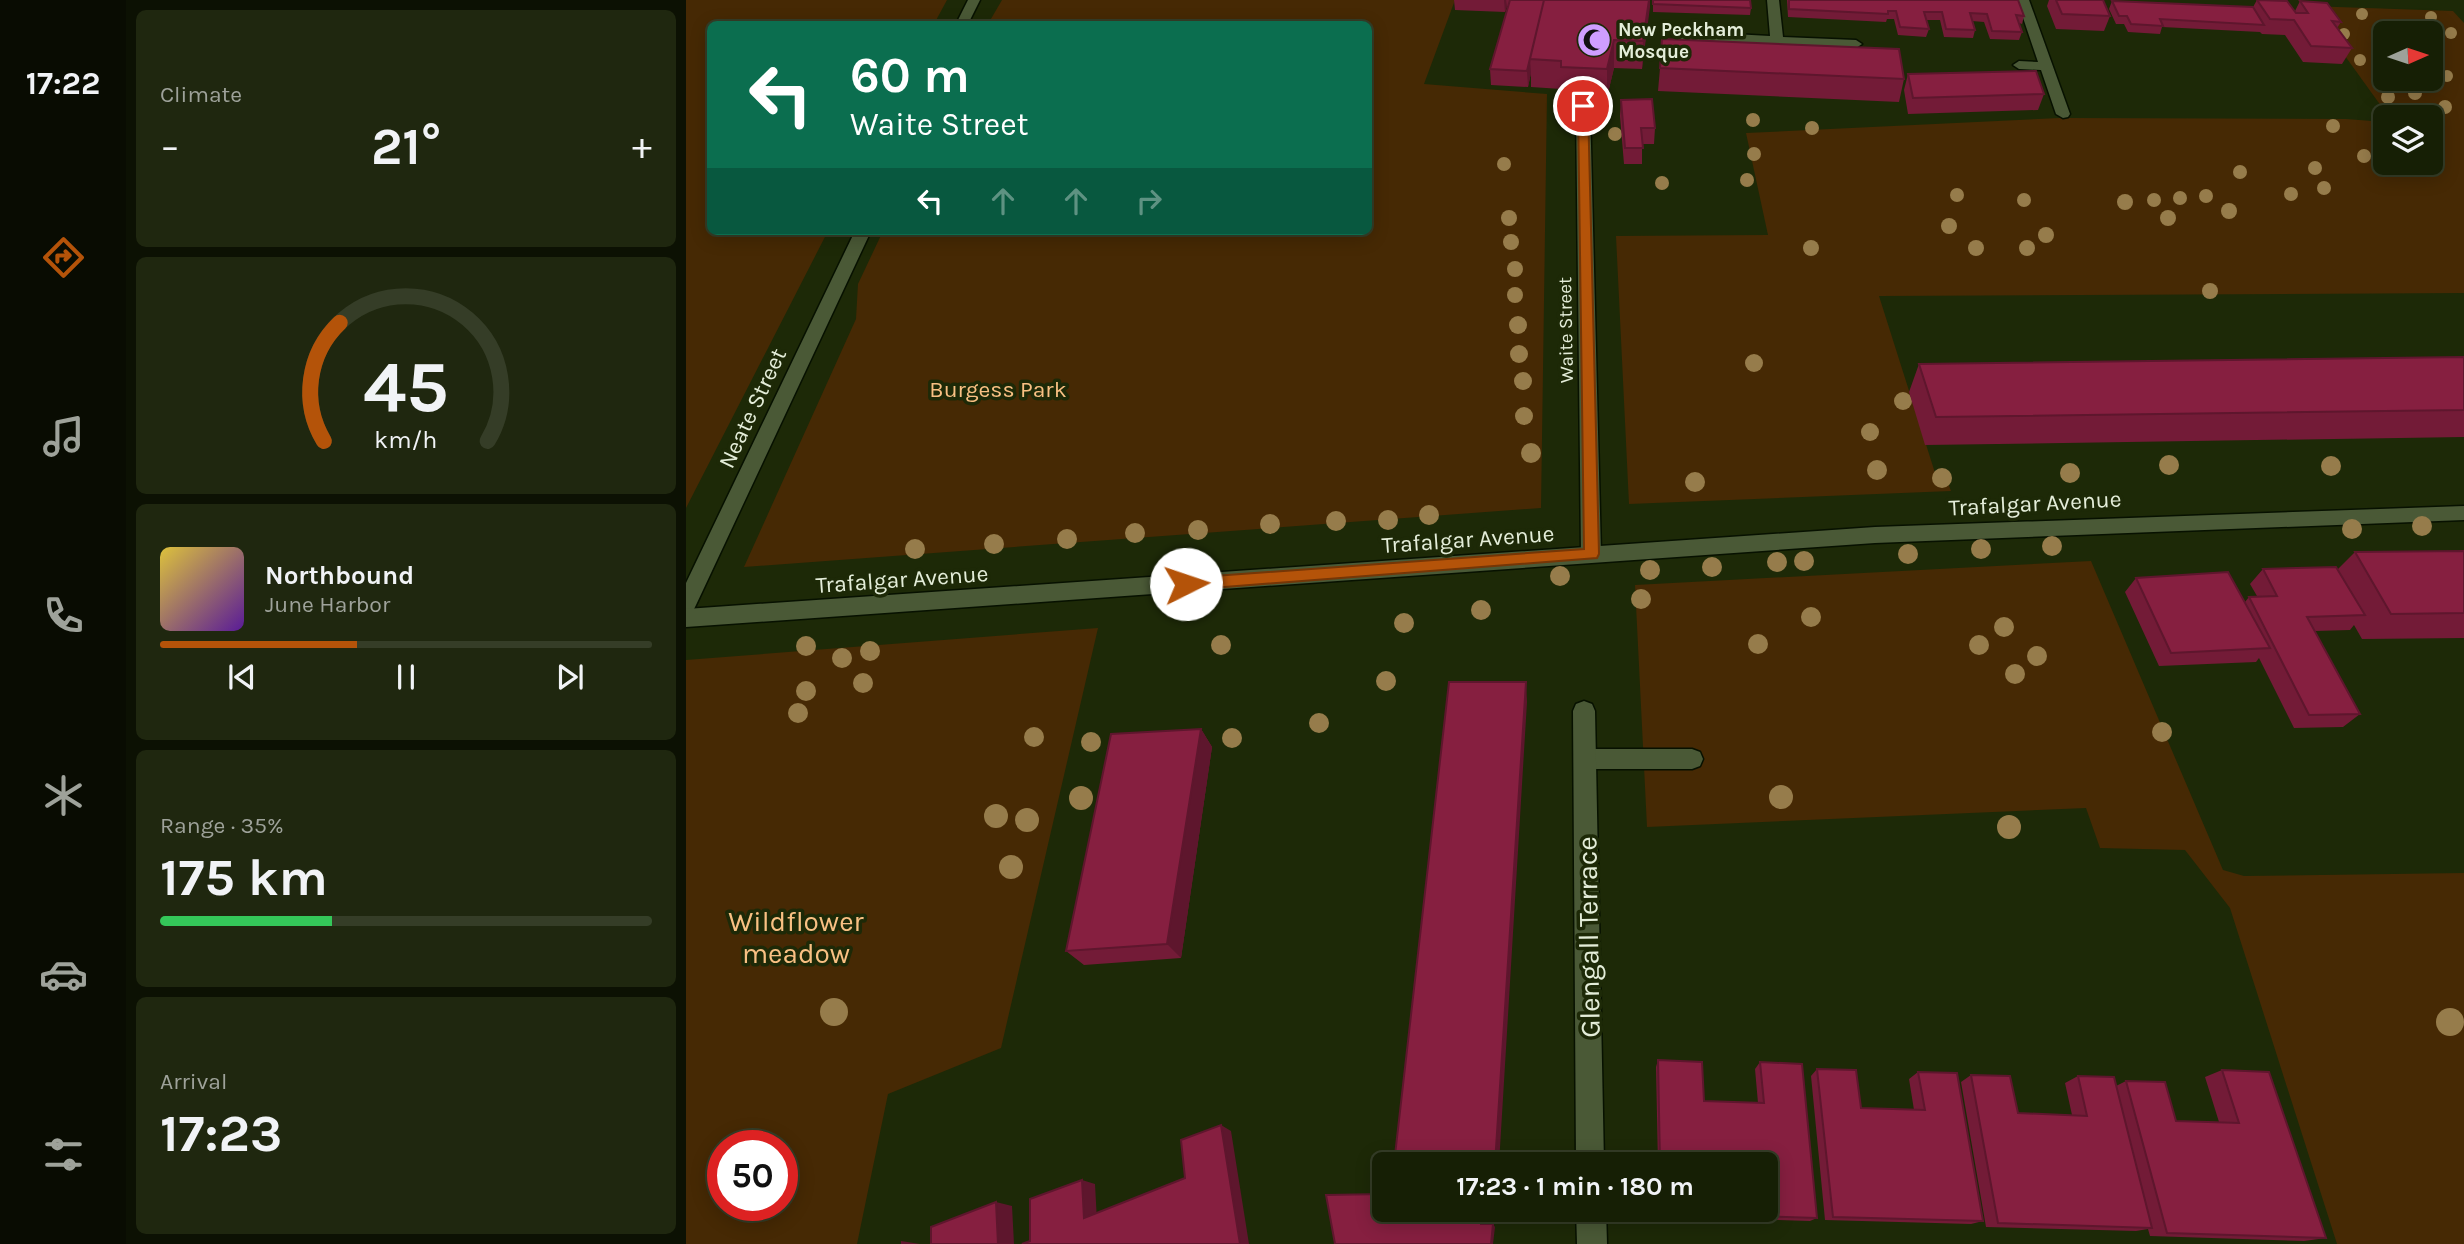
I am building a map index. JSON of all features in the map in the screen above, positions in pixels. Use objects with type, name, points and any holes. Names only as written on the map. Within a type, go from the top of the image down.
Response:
[{"type":"street","points":[[964,21],[974,0]]},
{"type":"street","points":[[1773,0],[1777,40]]},
{"type":"street","points":[[2023,0],[2063,114]]},
{"type":"street","points":[[1678,35],[1856,44]]},
{"type":"street","points":[[2019,65],[2047,66]]},
{"type":"street","name":"Waite Street","points":[[1583,106],[1591,554]]},
{"type":"street","name":"Neate Street","points":[[686,605],[861,235]]},
{"type":"street","name":"Trafalgar Avenue","points":[[686,618],[1591,554],[2070,526],[2464,513]]},
{"type":"street","name":"Glengall Terrace","points":[[1584,711],[1590,1152]]},
{"type":"street","points":[[1586,759],[1692,759]]},
{"type":"street","points":[[1591,1222],[1591,1244]]},
{"type":"green space","points":[[686,0],[947,0],[936,21],[707,21],[707,235],[826,235],[686,508]]},
{"type":"green space","name":"Burgess Park","points":[[1002,0],[1455,0],[1424,84],[1547,94],[1541,508],[744,567],[856,319],[858,284],[881,235],[1372,235],[1372,21],[990,21]]},
{"type":"green space","points":[[2309,6],[2453,11],[2464,23],[2464,293],[1879,296],[1936,476],[1947,480],[1951,491],[1629,504],[1616,236],[1768,235],[1746,133],[2060,118],[2373,121],[2373,175],[2443,175],[2443,105],[2380,105]]},
{"type":"green space","points":[[2091,561],[2223,870],[2244,876],[2464,873],[2464,1244],[2337,1244],[2230,908],[2185,850],[2100,848],[2086,808],[1647,827],[1635,585]]},
{"type":"green space","name":"Wildflower meadow","points":[[1098,628],[1001,1048],[888,1094],[857,1244],[686,1244],[686,660]]},
{"type":"building","points":[[1510,0],[1544,0],[1527,71],[1490,69]]},
{"type":"building","name":"New Peckham Mosque","points":[[1544,0],[1649,0],[1643,41],[1614,40],[1607,69],[1561,67],[1561,61],[1530,59]]},
{"type":"building","points":[[1653,0],[1750,0],[1751,8],[1653,4]]},
{"type":"building","points":[[1789,0],[2018,0],[2024,16],[2016,15],[2022,32],[1992,31],[1987,14],[1970,13],[1975,30],[1946,29],[1942,12],[1924,12],[1929,29],[1900,27],[1896,11],[1888,11],[1888,14],[1789,9]]},
{"type":"building","points":[[2056,0],[2103,0],[2110,16],[2062,14]]},
{"type":"building","points":[[2257,0],[2287,1],[2296,13],[2308,13],[2300,1],[2327,3],[2341,22],[2332,21],[2352,48],[2311,46],[2294,20],[2270,19]]},
{"type":"building","points":[[2112,1],[2253,7],[2264,25],[2160,19],[2163,26],[2131,24],[2127,16],[2119,16]]},
{"type":"building","points":[[1662,39],[1899,49],[1904,79],[1660,68]]},
{"type":"building","points":[[2036,71],[2044,94],[1913,98],[1908,74]]},
{"type":"building","points":[[1652,99],[1655,128],[1641,128],[1643,148],[1625,148],[1621,100]]},
{"type":"building","points":[[2464,357],[2464,410],[1936,417],[1919,364]]},
{"type":"building","points":[[2464,551],[2464,613],[2391,614],[2355,552]]},
{"type":"building","points":[[2336,567],[2365,615],[2307,617],[2360,714],[2309,715],[2249,597],[2277,596],[2263,569]]},
{"type":"building","points":[[2228,572],[2270,648],[2171,653],[2136,578]]},
{"type":"building","points":[[1449,682],[1526,682],[1496,1152],[1395,1152]]},
{"type":"building","points":[[1201,729],[1167,944],[1066,951],[1111,734]]},
{"type":"building","points":[[1658,1060],[1702,1062],[1704,1101],[1764,1103],[1760,1062],[1802,1064],[1817,1218],[1778,1217],[1778,1152],[1660,1152]]},
{"type":"building","points":[[1817,1069],[1856,1070],[1861,1108],[1925,1110],[1918,1072],[1957,1073],[1983,1221],[1833,1217]]},
{"type":"building","points":[[2222,1070],[2269,1072],[2326,1238],[2167,1233],[2126,1081],[2165,1082],[2176,1121],[2239,1123]]},
{"type":"building","points":[[1971,1075],[2010,1076],[2018,1113],[2087,1116],[2078,1076],[2114,1077],[2152,1228],[1998,1223]]},
{"type":"building","points":[[1221,1125],[1240,1244],[1022,1244],[1030,1241],[1030,1199],[1082,1180],[1084,1218],[1185,1178],[1181,1140]]},
{"type":"building","points":[[1372,1194],[1372,1222],[1493,1224],[1491,1244],[1335,1244],[1326,1195]]},
{"type":"building","points":[[996,1202],[998,1244],[931,1244],[931,1227]]},
{"type":"place","name":"New Peckham Mosque","points":[[1594,40]]},
{"type":"route","points":[[1186,584],[1591,554],[1583,106]]}]
